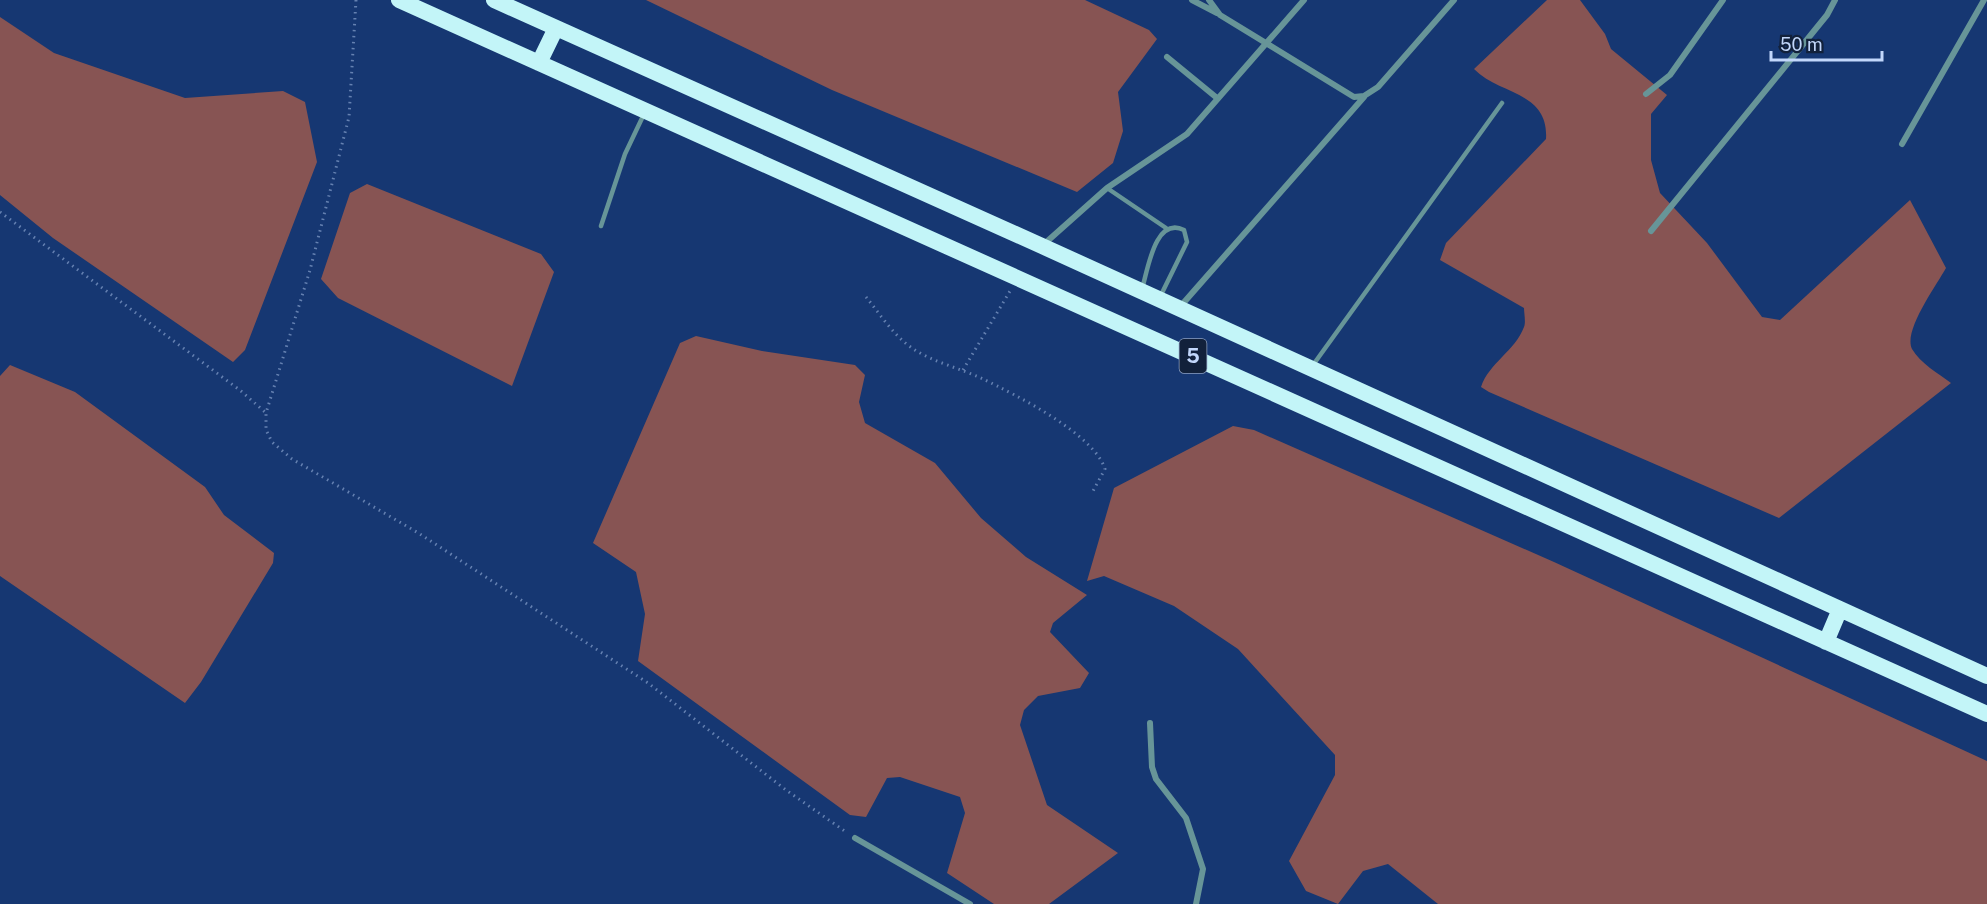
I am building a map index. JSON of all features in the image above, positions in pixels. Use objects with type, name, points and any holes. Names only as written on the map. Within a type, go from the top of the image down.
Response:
[{"type":"highway","name":"5","points":[[399,0],[1987,714]]},
{"type":"highway","name":"5","points":[[494,0],[1042,246],[1310,370],[1987,676]]},
{"type":"highway","points":[[539,63],[556,28]]},
{"type":"highway","points":[[1826,642],[1840,609]]},
{"type":"street","points":[[1192,0],[1341,91],[1354,97],[1364,96]]},
{"type":"street","points":[[1209,0],[1220,15]]},
{"type":"street","points":[[1042,246],[1107,188],[1187,134],[1304,0]]},
{"type":"street","points":[[1178,309],[1364,96],[1378,87],[1454,0]]},
{"type":"street","points":[[1646,94],[1670,75],[1723,0]]},
{"type":"street","points":[[1651,231],[1827,15],[1835,0]]},
{"type":"street","points":[[1902,144],[1984,0]]},
{"type":"street","points":[[1167,57],[1217,98]]},
{"type":"street","points":[[1150,723],[1152,766],[1163,792],[1186,818],[1203,868],[1196,904]]},
{"type":"street","points":[[855,838],[970,904]]},
{"type":"lane","points":[[1310,370],[1502,103]]},
{"type":"lane","points":[[601,225],[625,154],[646,112]]},
{"type":"lane","points":[[1107,188],[1166,228]]},
{"type":"lane","points":[[1141,292],[1159,238],[1166,228],[1176,226],[1184,230],[1187,242],[1159,300]]},
{"type":"path","points":[[356,0],[350,117],[310,270],[266,413],[266,430],[272,442],[292,459],[420,534],[648,683],[786,790],[855,838]]},
{"type":"path","points":[[0,212],[241,391],[266,413]]},
{"type":"path","points":[[963,370],[1018,277]]},
{"type":"path","points":[[866,297],[900,339],[914,349],[963,370],[1065,425],[1089,444],[1101,457],[1105,469],[1092,493]]},
{"type":"shaded area","points":[[646,0],[1085,0],[1149,30],[1157,39],[1118,92],[1123,131],[1113,163],[1077,192],[832,90]]},
{"type":"shaded area","points":[[1547,0],[1580,0],[1605,34],[1611,49],[1667,95],[1651,114],[1651,160],[1660,193],[1707,243],[1762,317],[1780,320],[1910,200],[1946,268],[1916,320],[1910,341],[1912,349],[1920,359],[1951,383],[1779,518],[1481,387],[1490,371],[1520,335],[1525,325],[1524,308],[1440,260],[1446,243],[1546,139],[1545,123],[1540,111],[1520,96],[1484,78],[1474,69]]},
{"type":"shaded area","points":[[0,17],[54,53],[185,98],[283,91],[305,102],[317,162],[245,350],[233,362],[53,238],[0,195]]},
{"type":"shaded area","points":[[367,184],[541,254],[554,272],[512,386],[338,298],[321,279],[350,193]]},
{"type":"shaded area","points":[[696,336],[762,351],[855,365],[865,375],[859,402],[865,423],[935,463],[981,518],[1026,557],[1087,595],[1053,623],[1050,632],[1089,673],[1080,688],[1038,696],[1024,710],[1020,725],[1047,805],[1118,853],[1049,904],[994,904],[947,873],[965,813],[960,797],[900,777],[887,778],[866,817],[850,815],[638,661],[645,614],[636,572],[593,543],[680,343]]},
{"type":"shaded area","points":[[10,365],[75,392],[205,487],[224,515],[274,553],[273,563],[201,682],[185,703],[0,576],[0,376]]},
{"type":"shaded area","points":[[1233,426],[1254,430],[1554,562],[1987,761],[1987,904],[1438,904],[1388,864],[1363,871],[1338,904],[1306,891],[1289,861],[1335,775],[1335,755],[1238,649],[1174,606],[1104,576],[1087,581],[1114,488]]}]
